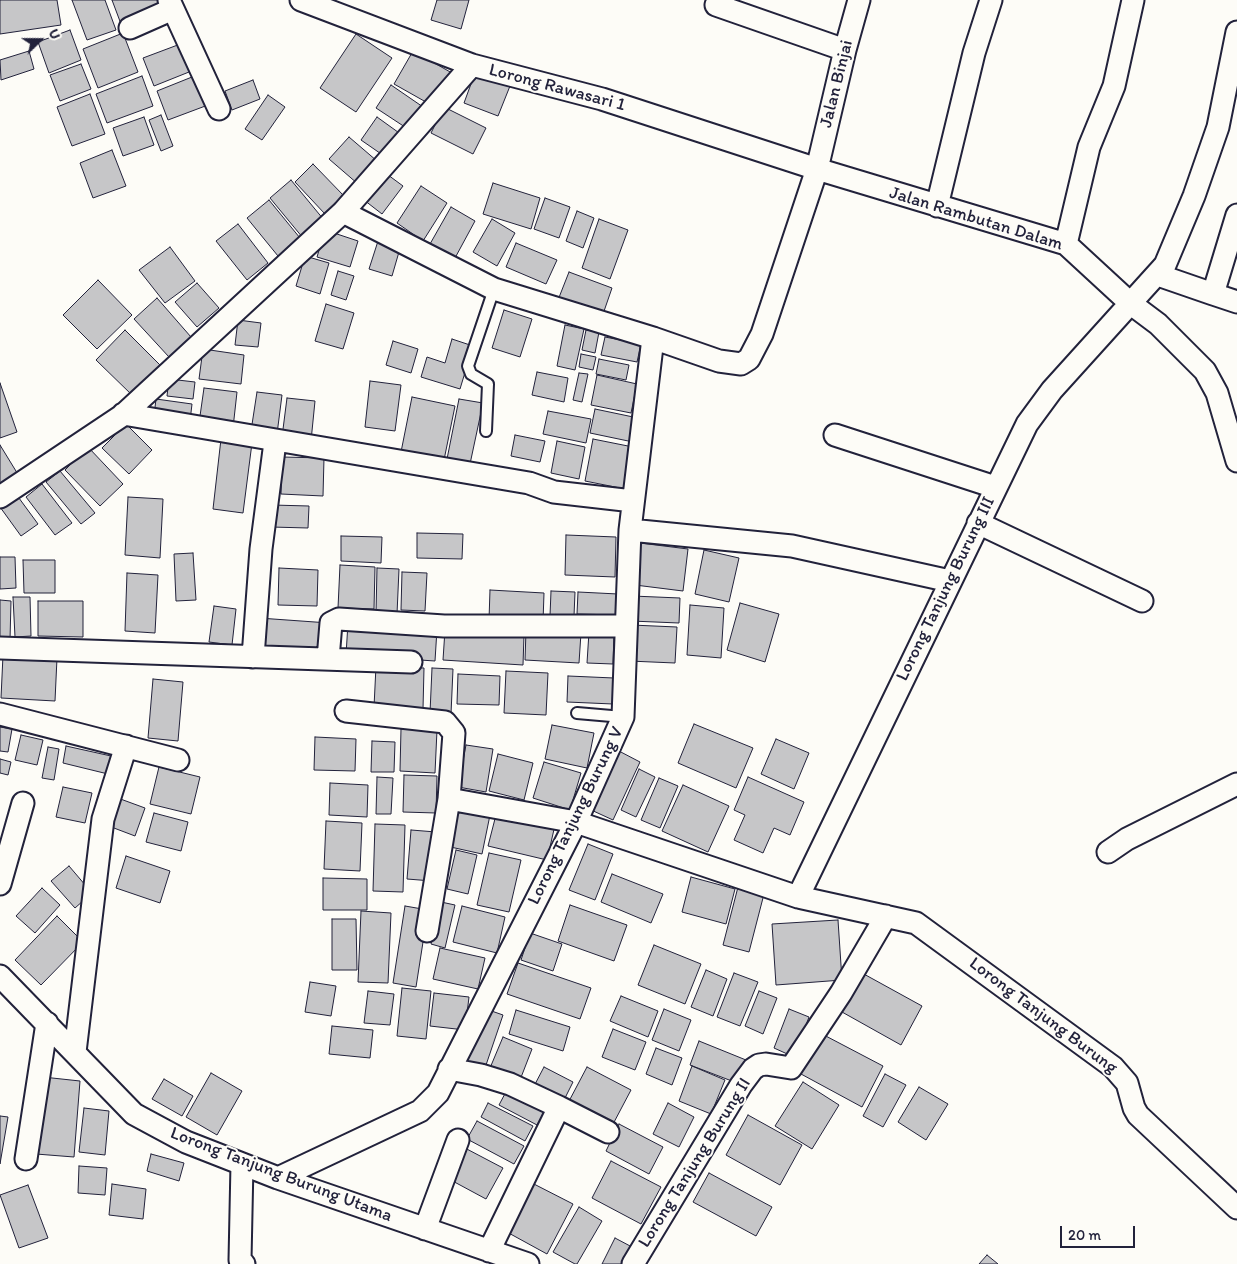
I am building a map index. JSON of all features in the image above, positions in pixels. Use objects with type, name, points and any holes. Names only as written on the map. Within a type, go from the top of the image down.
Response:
[{"type":"street","name":"Lorong Rawasari 1","points":[[301,0],[342,17],[472,64],[602,98],[816,169]]},
{"type":"street","name":"Jalan Binjai","points":[[343,212],[494,289],[653,338],[719,361],[741,364],[749,359],[762,334],[816,169],[859,0]]},
{"type":"street","points":[[937,206],[972,62],[991,0]]},
{"type":"street","points":[[1066,244],[1089,147],[1114,86],[1133,0]]},
{"type":"street","points":[[130,28],[171,5],[219,109]]},
{"type":"street","points":[[716,6],[845,50]]},
{"type":"street","name":"Lorong Tanjung Burung III","points":[[798,897],[1027,424],[1052,390],[1130,303],[1158,275],[1165,265],[1218,127],[1237,32]]},
{"type":"street","points":[[0,497],[123,414],[343,212],[472,64]]},
{"type":"street","name":"Jalan Rambutan Dalam","points":[[816,169],[1066,244],[1130,303],[1158,324],[1206,371],[1217,393],[1237,461]]},
{"type":"street","points":[[1213,294],[1237,215]]},
{"type":"street","points":[[1158,275],[1237,302]]},
{"type":"street","name":"Lorong Tanjung Burung V","points":[[278,1178],[420,1111],[438,1093],[576,822],[623,717],[630,530],[653,338]]},
{"type":"street","points":[[123,414],[275,442],[529,483],[554,492],[633,501]]},
{"type":"street","points":[[835,434],[995,487]]},
{"type":"street","points":[[253,657],[261,549],[275,442]]},
{"type":"street","points":[[978,523],[1142,600]]},
{"type":"street","points":[[630,530],[792,546],[950,581]]},
{"type":"street","points":[[328,659],[331,623],[339,619],[444,626],[626,626]]},
{"type":"street","points":[[0,648],[411,662]]},
{"type":"street","points":[[346,711],[445,722],[451,726],[454,733],[450,799],[427,931]]},
{"type":"street","points":[[0,714],[178,760]]},
{"type":"street","points":[[75,1052],[103,819],[126,746]]},
{"type":"street","points":[[1108,852],[1126,839],[1237,784]]},
{"type":"street","name":"Lorong Tanjung Burung","points":[[450,799],[576,822],[798,897],[916,922],[1113,1067],[1127,1083],[1134,1108],[1138,1115],[1237,1208]]},
{"type":"street","points":[[0,884],[23,803]]},
{"type":"street","name":"Lorong Tanjung Burung II","points":[[633,1264],[741,1085],[753,1069],[759,1065],[766,1064],[791,1068],[841,993],[886,916]]},
{"type":"street","name":"Lorong Tanjung Burung Utama","points":[[0,976],[134,1114],[186,1142],[278,1178],[528,1264]]},
{"type":"street","points":[[26,1159],[47,1023]]},
{"type":"street","points":[[450,1069],[481,1075],[510,1084],[608,1132]]},
{"type":"street","points":[[489,1251],[559,1107]]},
{"type":"street","points":[[425,1229],[458,1140]]},
{"type":"street","points":[[242,1164],[240,1260],[244,1264]]},
{"type":"lane","points":[[486,431],[488,384],[471,374],[468,366],[494,289]]},
{"type":"lane","points":[[577,714],[623,717]]},
{"type":"building","points":[[0,0],[57,0],[61,25],[0,34]]},
{"type":"building","points":[[72,0],[105,0],[116,30],[87,40]]},
{"type":"building","points":[[112,0],[161,0],[164,7],[121,24]]},
{"type":"building","points":[[437,0],[469,0],[461,29],[431,20]]},
{"type":"building","points":[[70,30],[81,60],[49,73],[38,42]]},
{"type":"building","points":[[123,33],[138,72],[98,88],[83,49]]},
{"type":"building","points":[[356,34],[392,58],[356,112],[320,88]]},
{"type":"building","points":[[183,43],[194,70],[154,86],[143,58]]},
{"type":"building","points":[[29,51],[34,69],[1,80],[0,60]]},
{"type":"building","points":[[413,51],[452,73],[433,106],[394,84]]},
{"type":"building","points":[[81,64],[91,89],[60,101],[50,75]]},
{"type":"building","points":[[475,73],[510,86],[498,116],[464,103]]},
{"type":"building","points":[[197,75],[208,105],[168,120],[157,91]]},
{"type":"building","points":[[142,76],[153,106],[107,123],[96,94]]},
{"type":"building","points":[[253,80],[260,99],[232,110],[225,91]]},
{"type":"building","points":[[391,85],[426,109],[411,131],[376,108]]},
{"type":"building","points":[[90,94],[105,134],[72,146],[57,107]]},
{"type":"building","points":[[268,95],[285,107],[262,140],[245,129]]},
{"type":"building","points":[[444,107],[486,128],[473,154],[431,133]]},
{"type":"building","points":[[161,115],[173,146],[161,151],[149,120]]},
{"type":"building","points":[[144,117],[154,145],[123,156],[113,128]]},
{"type":"building","points":[[377,117],[402,135],[387,158],[361,140]]},
{"type":"building","points":[[349,137],[377,161],[358,184],[329,159]]},
{"type":"building","points":[[112,150],[126,186],[93,198],[80,163]]},
{"type":"building","points":[[313,164],[344,196],[325,214],[295,182]]},
{"type":"building","points":[[384,172],[403,186],[382,214],[364,200]]},
{"type":"building","points":[[291,180],[324,220],[303,238],[270,198]]},
{"type":"building","points":[[493,183],[540,198],[531,229],[483,214]]},
{"type":"building","points":[[421,186],[447,203],[423,241],[397,223]]},
{"type":"building","points":[[545,198],[570,207],[559,238],[534,229]]},
{"type":"building","points":[[269,200],[300,238],[278,256],[247,218]]},
{"type":"building","points":[[451,207],[475,221],[455,258],[430,244]]},
{"type":"building","points":[[577,211],[594,218],[583,248],[566,241]]},
{"type":"building","points":[[492,219],[515,233],[497,266],[473,252]]},
{"type":"building","points":[[599,219],[628,230],[610,279],[582,268]]},
{"type":"building","points":[[238,224],[268,263],[247,280],[216,241]]},
{"type":"building","points":[[325,230],[358,241],[350,267],[317,257]]},
{"type":"building","points":[[379,238],[401,245],[392,276],[369,269]]},
{"type":"building","points":[[516,243],[557,260],[546,284],[506,267]]},
{"type":"building","points":[[170,247],[195,281],[165,303],[139,270]]},
{"type":"building","points":[[305,256],[329,263],[320,294],[296,286]]},
{"type":"building","points":[[338,271],[354,276],[346,300],[331,295]]},
{"type":"building","points":[[569,272],[612,288],[602,317],[558,300]]},
{"type":"building","points":[[98,280],[132,315],[97,349],[63,315]]},
{"type":"building","points":[[197,283],[219,308],[197,327],[175,302]]},
{"type":"building","points":[[157,298],[191,337],[169,357],[134,319]]},
{"type":"building","points":[[326,304],[354,313],[343,349],[315,341]]},
{"type":"building","points":[[504,310],[532,319],[520,357],[492,348]]},
{"type":"building","points":[[238,320],[261,323],[258,347],[235,345]]},
{"type":"building","points":[[565,325],[584,329],[575,370],[557,366]]},
{"type":"building","points":[[125,330],[161,366],[133,396],[96,360]]},
{"type":"building","points":[[586,330],[599,332],[595,353],[582,350]]},
{"type":"building","points":[[605,337],[641,344],[637,362],[601,355]]},
{"type":"building","points":[[452,339],[473,346],[460,389],[421,377],[427,357],[445,363]]},
{"type":"building","points":[[393,341],[418,349],[411,373],[386,365]]},
{"type":"building","points":[[203,349],[244,355],[241,384],[199,379]]},
{"type":"building","points":[[581,354],[596,357],[593,370],[579,367]]},
{"type":"building","points":[[599,359],[629,365],[626,380],[596,374]]},
{"type":"building","points":[[537,372],[568,378],[564,402],[532,395]]},
{"type":"building","points":[[579,373],[588,374],[582,402],[573,400]]},
{"type":"building","points":[[597,375],[637,384],[631,413],[591,405]]},
{"type":"building","points":[[169,379],[195,382],[193,399],[167,396]]},
{"type":"building","points":[[370,381],[401,385],[395,431],[365,427]]},
{"type":"building","points":[[0,383],[17,432],[0,438]]},
{"type":"building","points":[[204,388],[237,392],[233,428],[199,423]]},
{"type":"building","points":[[257,392],[282,395],[277,434],[251,431]]},
{"type":"building","points":[[412,397],[455,406],[444,460],[401,452]]},
{"type":"building","points":[[287,398],[315,401],[311,441],[282,437]]},
{"type":"building","points":[[156,399],[192,404],[190,421],[154,416]]},
{"type":"building","points":[[459,399],[483,403],[470,464],[447,459]]},
{"type":"building","points":[[595,409],[638,418],[633,442],[590,433]]},
{"type":"building","points":[[548,411],[591,419],[586,443],[543,434]]},
{"type":"building","points":[[126,424],[152,450],[129,474],[102,448]]},
{"type":"building","points":[[515,435],[545,441],[540,462],[511,456]]},
{"type":"building","points":[[221,439],[252,443],[243,513],[213,509]]},
{"type":"building","points":[[593,439],[633,447],[625,489],[585,481]]},
{"type":"building","points":[[557,441],[585,447],[579,479],[551,473]]},
{"type":"building","points":[[0,445],[19,476],[0,487]]},
{"type":"building","points":[[88,447],[123,484],[100,506],[65,470]]},
{"type":"building","points":[[282,457],[324,458],[323,496],[281,494]]},
{"type":"building","points":[[60,471],[95,513],[81,524],[46,482]]},
{"type":"building","points":[[42,484],[72,523],[55,535],[26,497]]},
{"type":"building","points":[[16,494],[38,524],[21,536],[0,507]]},
{"type":"building","points":[[128,497],[163,499],[160,558],[125,555]]},
{"type":"building","points":[[272,505],[309,506],[308,528],[271,527]]},
{"type":"building","points":[[417,533],[463,534],[462,559],[417,558]]},
{"type":"building","points":[[566,535],[616,537],[615,577],[565,575]]},
{"type":"building","points":[[341,536],[382,537],[381,563],[341,561]]},
{"type":"building","points":[[640,543],[688,549],[683,591],[635,585]]},
{"type":"building","points":[[704,550],[739,558],[729,602],[695,594]]},
{"type":"building","points":[[193,553],[196,600],[176,601],[174,554]]},
{"type":"building","points":[[0,557],[15,557],[16,588],[0,589]]},
{"type":"building","points":[[23,560],[55,560],[55,593],[24,593]]},
{"type":"building","points":[[340,565],[375,567],[374,609],[338,608]]},
{"type":"building","points":[[279,568],[318,570],[317,606],[278,605]]},
{"type":"building","points":[[377,568],[399,569],[397,614],[376,613]]},
{"type":"building","points":[[402,572],[427,573],[425,611],[401,610]]},
{"type":"building","points":[[127,573],[158,575],[155,633],[125,631]]},
{"type":"building","points":[[490,590],[544,593],[543,622],[489,620]]},
{"type":"building","points":[[551,591],[575,592],[574,616],[550,616]]},
{"type":"building","points":[[578,592],[618,594],[617,615],[577,614]]},
{"type":"building","points":[[632,596],[680,598],[679,623],[631,621]]},
{"type":"building","points":[[13,597],[30,597],[31,636],[15,637]]},
{"type":"building","points":[[0,600],[11,601],[10,640],[0,639]]},
{"type":"building","points":[[38,601],[83,601],[83,637],[38,636]]},
{"type":"building","points":[[740,603],[779,614],[765,662],[727,650]]},
{"type":"building","points":[[690,605],[724,608],[721,658],[687,655]]},
{"type":"building","points":[[214,606],[236,609],[232,645],[209,642]]},
{"type":"building","points":[[259,618],[329,623],[327,656],[257,651]]},
{"type":"building","points":[[348,623],[437,629],[435,661],[346,655]]},
{"type":"building","points":[[631,625],[677,627],[675,663],[629,661]]},
{"type":"building","points":[[445,630],[524,635],[523,665],[443,660]]},
{"type":"building","points":[[526,631],[581,633],[579,663],[525,660]]},
{"type":"building","points":[[589,632],[614,633],[613,664],[587,663]]},
{"type":"building","points":[[3,655],[57,658],[55,701],[1,698]]},
{"type":"building","points":[[376,666],[424,668],[423,709],[374,707]]},
{"type":"building","points":[[432,668],[453,669],[451,714],[430,713]]},
{"type":"building","points":[[506,671],[548,673],[546,715],[504,713]]},
{"type":"building","points":[[458,674],[500,676],[499,705],[457,704]]},
{"type":"building","points":[[568,676],[614,678],[613,704],[567,702]]},
{"type":"building","points":[[153,679],[183,682],[178,741],[148,738]]},
{"type":"building","points":[[694,724],[753,748],[736,788],[678,763]]},
{"type":"building","points":[[552,725],[594,733],[587,768],[545,759]]},
{"type":"building","points":[[0,727],[12,729],[8,752],[0,751]]},
{"type":"building","points":[[401,729],[437,730],[435,773],[400,771]]},
{"type":"building","points":[[21,735],[43,740],[37,765],[15,760]]},
{"type":"building","points":[[315,737],[356,739],[355,771],[314,770]]},
{"type":"building","points":[[776,739],[809,753],[794,789],[761,774]]},
{"type":"building","points":[[372,741],[395,742],[394,772],[371,772]]},
{"type":"building","points":[[466,745],[493,749],[486,792],[458,787]]},
{"type":"building","points":[[66,746],[111,756],[108,774],[63,763]]},
{"type":"building","points":[[48,747],[59,749],[54,780],[42,778]]},
{"type":"building","points":[[617,750],[640,762],[613,820],[589,809]]},
{"type":"building","points":[[498,754],[533,763],[524,800],[489,791]]},
{"type":"building","points":[[0,759],[11,762],[8,775],[0,773]]},
{"type":"building","points":[[544,762],[581,773],[570,810],[533,798]]},
{"type":"building","points":[[159,767],[200,777],[191,814],[150,804]]},
{"type":"building","points":[[639,769],[655,777],[636,817],[621,810]]},
{"type":"building","points":[[404,775],[437,776],[436,813],[403,812]]},
{"type":"building","points":[[377,777],[393,778],[391,814],[376,814]]},
{"type":"building","points":[[748,777],[804,802],[790,835],[774,828],[763,853],[734,840],[745,815],[734,810]]},
{"type":"building","points":[[659,778],[678,786],[660,828],[641,820]]},
{"type":"building","points":[[330,783],[368,785],[367,817],[329,815]]},
{"type":"building","points":[[683,785],[729,806],[708,852],[662,831]]},
{"type":"building","points":[[63,787],[92,793],[85,823],[56,817]]},
{"type":"building","points":[[115,797],[145,808],[135,836],[106,825]]},
{"type":"building","points":[[454,807],[490,815],[482,854],[446,846]]},
{"type":"building","points":[[497,811],[555,825],[547,860],[488,846]]},
{"type":"building","points":[[154,813],[188,822],[181,851],[146,842]]},
{"type":"building","points":[[326,821],[362,823],[360,871],[324,869]]},
{"type":"building","points":[[375,824],[405,825],[403,892],[373,891]]},
{"type":"building","points":[[411,830],[436,832],[432,881],[407,879]]},
{"type":"building","points":[[588,844],[613,854],[595,900],[569,890]]},
{"type":"building","points":[[456,850],[477,855],[468,894],[447,889]]},
{"type":"building","points":[[489,853],[521,860],[509,912],[477,905]]},
{"type":"building","points":[[126,856],[170,871],[160,903],[116,888]]},
{"type":"building","points":[[69,866],[92,893],[75,908],[51,881]]},
{"type":"building","points":[[612,874],[663,894],[651,923],[601,902]]},
{"type":"building","points":[[691,877],[735,889],[726,924],[682,912]]},
{"type":"building","points":[[323,878],[367,879],[367,910],[323,910]]},
{"type":"building","points":[[738,887],[764,894],[749,952],[723,945]]},
{"type":"building","points":[[42,888],[60,905],[35,933],[16,916]]},
{"type":"building","points":[[441,902],[455,905],[445,948],[431,944]]},
{"type":"building","points":[[570,905],[627,925],[614,961],[558,941]]},
{"type":"building","points":[[405,906],[428,910],[416,987],[393,983]]},
{"type":"building","points":[[462,906],[505,917],[497,953],[453,942]]},
{"type":"building","points":[[361,911],[391,913],[388,983],[358,982]]},
{"type":"building","points":[[57,916],[83,942],[41,985],[15,960]]},
{"type":"building","points":[[332,919],[356,919],[357,970],[332,970]]},
{"type":"building","points":[[838,920],[842,980],[776,985],[772,924]]},
{"type":"building","points":[[530,933],[562,944],[553,971],[521,960]]},
{"type":"building","points":[[654,945],[701,964],[685,1004],[638,985]]},
{"type":"building","points":[[440,948],[485,958],[478,989],[433,979]]},
{"type":"building","points":[[518,963],[591,988],[580,1019],[507,994]]},
{"type":"building","points":[[706,970],[727,979],[713,1016],[691,1007]]},
{"type":"building","points":[[734,973],[758,982],[740,1026],[717,1017]]},
{"type":"building","points":[[862,973],[922,1006],[901,1045],[842,1012]]},
{"type":"building","points":[[310,982],[336,986],[331,1016],[305,1012]]},
{"type":"building","points":[[402,988],[431,991],[426,1039],[397,1036]]},
{"type":"building","points":[[368,991],[394,994],[390,1025],[364,1023]]},
{"type":"building","points":[[759,991],[777,998],[763,1034],[745,1026]]},
{"type":"building","points":[[434,993],[469,997],[465,1030],[430,1026]]},
{"type":"building","points":[[621,996],[658,1011],[648,1037],[610,1021]]},
{"type":"building","points":[[483,1008],[503,1015],[485,1068],[466,1061]]},
{"type":"building","points":[[664,1009],[691,1020],[679,1051],[652,1040]]},
{"type":"building","points":[[789,1009],[809,1017],[794,1057],[774,1048]]},
{"type":"building","points":[[516,1010],[570,1027],[563,1051],[509,1034]]},
{"type":"building","points":[[332,1026],[373,1030],[370,1058],[329,1054]]},
{"type":"building","points":[[613,1029],[646,1042],[635,1070],[602,1057]]},
{"type":"building","points":[[822,1034],[883,1066],[862,1107],[801,1074]]},
{"type":"building","points":[[503,1037],[532,1049],[520,1080],[490,1068]]},
{"type":"building","points":[[699,1041],[746,1060],[737,1083],[690,1065]]},
{"type":"building","points":[[656,1048],[682,1058],[672,1085],[646,1074]]},
{"type":"building","points":[[692,1066],[725,1080],[711,1114],[679,1101]]},
{"type":"building","points":[[544,1067],[573,1082],[562,1104],[533,1088]]},
{"type":"building","points":[[587,1067],[631,1090],[612,1126],[568,1103]]},
{"type":"building","points":[[211,1073],[242,1091],[217,1135],[186,1117]]},
{"type":"building","points":[[885,1074],[906,1085],[883,1127],[863,1116]]},
{"type":"building","points":[[43,1077],[80,1081],[74,1157],[36,1154]]},
{"type":"building","points":[[164,1079],[193,1096],[182,1116],[152,1099]]},
{"type":"building","points":[[803,1082],[839,1105],[812,1149],[775,1126]]},
{"type":"building","points":[[919,1087],[948,1104],[926,1140],[898,1122]]},
{"type":"building","points":[[508,1088],[546,1108],[537,1125],[499,1105]]},
{"type":"building","points":[[488,1103],[533,1126],[525,1141],[481,1117]]},
{"type":"building","points":[[668,1103],[694,1117],[679,1147],[653,1134]]},
{"type":"building","points":[[84,1108],[109,1111],[105,1155],[79,1152]]},
{"type":"building","points":[[748,1115],[802,1145],[780,1185],[726,1155]]},
{"type":"building","points":[[0,1116],[8,1117],[0,1164]]},
{"type":"building","points":[[477,1121],[524,1146],[514,1164],[467,1139]]},
{"type":"building","points":[[619,1124],[663,1147],[649,1174],[606,1151]]},
{"type":"building","points":[[463,1147],[503,1168],[486,1199],[447,1178]]},
{"type":"building","points":[[151,1154],[184,1163],[179,1181],[147,1171]]},
{"type":"building","points":[[611,1161],[661,1187],[641,1224],[592,1198]]},
{"type":"building","points":[[79,1166],[107,1168],[105,1195],[78,1193]]},
{"type":"building","points":[[709,1173],[772,1207],[756,1236],[693,1202]]},
{"type":"building","points":[[530,1182],[573,1204],[547,1254],[505,1231]]},
{"type":"building","points":[[112,1184],[146,1189],[143,1219],[109,1215]]},
{"type":"building","points":[[28,1185],[48,1238],[19,1248],[0,1195]]},
{"type":"building","points":[[579,1207],[602,1221],[577,1264],[575,1264],[553,1252]]},
{"type":"building","points":[[615,1238],[632,1247],[623,1264],[602,1264]]},
{"type":"building","points":[[987,1255],[998,1264],[979,1264]]}]
